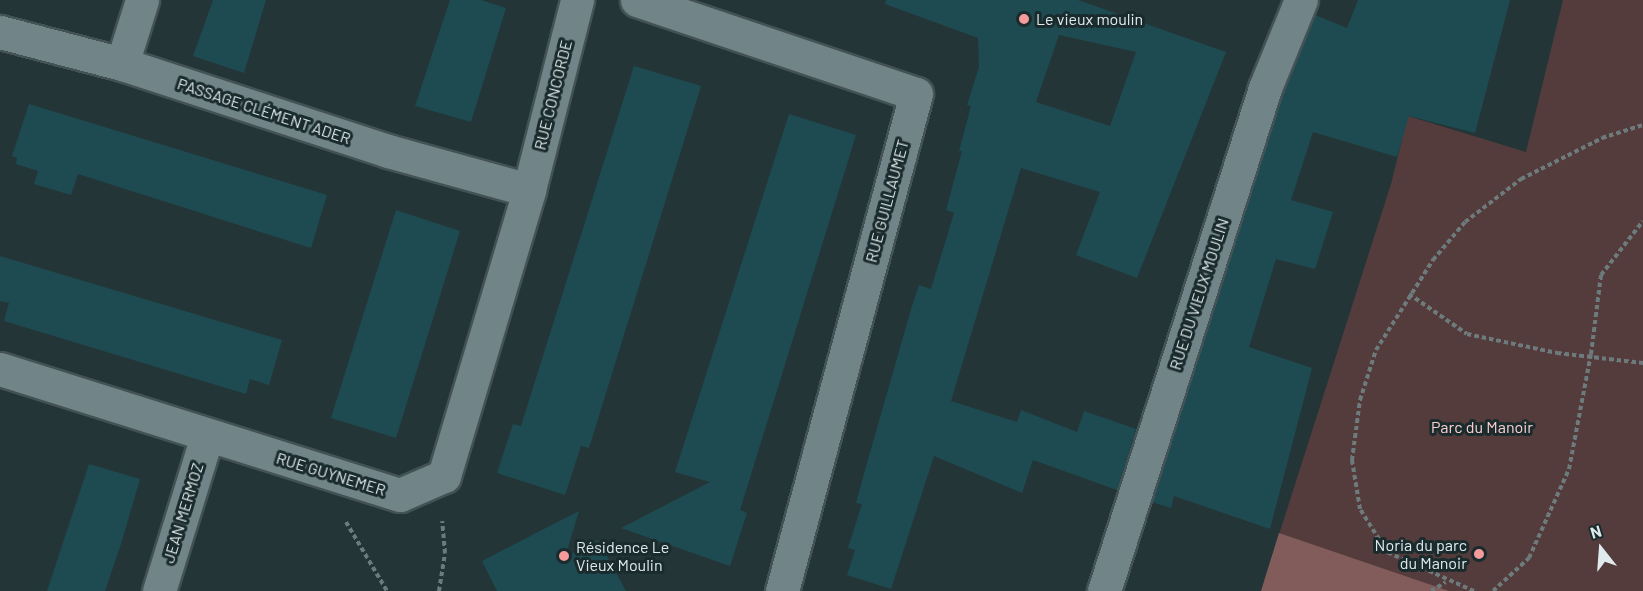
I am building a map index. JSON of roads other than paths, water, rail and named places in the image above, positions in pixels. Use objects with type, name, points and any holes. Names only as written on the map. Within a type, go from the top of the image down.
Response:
[{"type":"street","points":[[122,64],[142,0]]},
{"type":"street","name":"RUE CONCORDE","points":[[529,190],[577,0]]},
{"type":"street","name":"RUE GUILLAUMET","points":[[637,0],[916,94],[782,591]]},
{"type":"street","name":"RUE DU VIEUX MOULIN","points":[[1104,591],[1265,88],[1301,0]]},
{"type":"street","name":"PASSAGE CLÉMENT ADER","points":[[0,32],[122,64],[388,150],[529,190]]},
{"type":"street","name":"RUE GUYNEMER","points":[[0,369],[400,495],[444,476],[529,190]]},
{"type":"street","name":"JEAN MERMOZ","points":[[159,591],[207,435]]},
{"type":"place","name":"Le vieux moulin","points":[[1024,19]]},
{"type":"place","name":"Noria du parc du Manoir","points":[[1479,554]]},
{"type":"place","name":"Résidence Le Vieux Moulin","points":[[564,556]]},
{"type":"park label","name":"Parc du Manoir","points":[[1482,427]]}]
